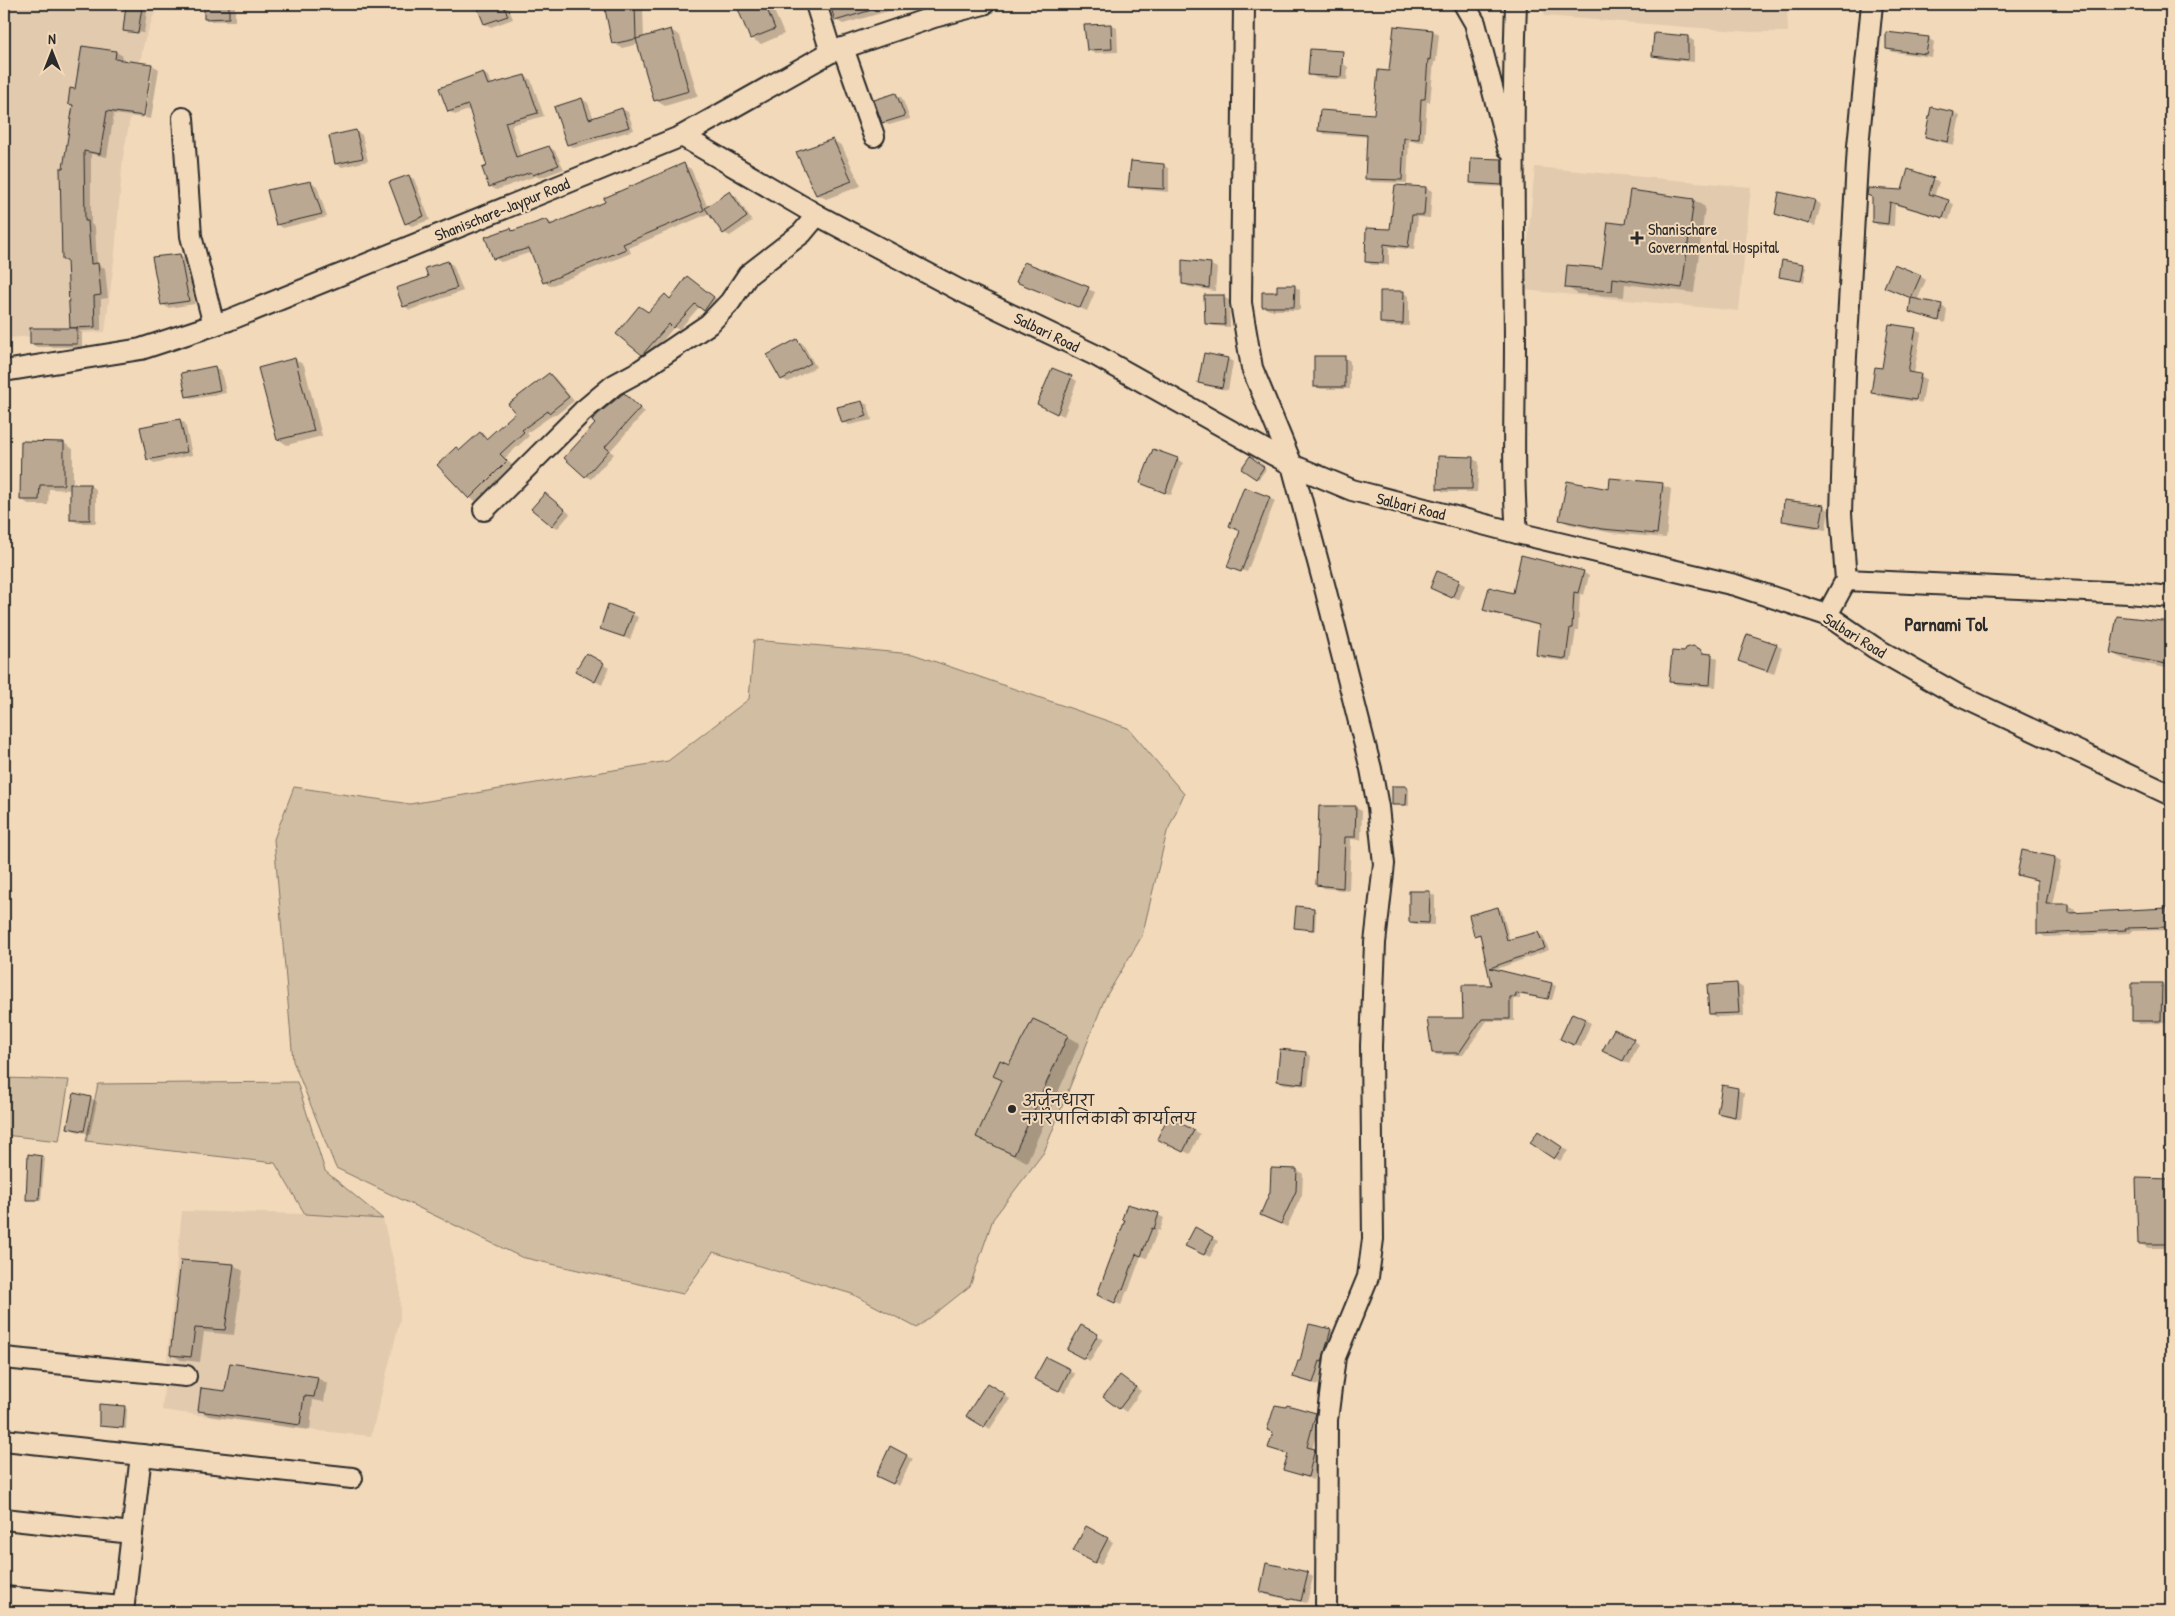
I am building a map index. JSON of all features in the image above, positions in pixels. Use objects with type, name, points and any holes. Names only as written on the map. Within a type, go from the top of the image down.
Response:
[{"type":"street","points":[[816,4],[874,136]]},
{"type":"street","name":"Shanischare-Jaypur Road","points":[[4,371],[140,349],[214,325],[682,136],[837,50],[934,17],[984,4]]},
{"type":"street","points":[[1244,4],[1240,303],[1252,368],[1292,465],[1371,769],[1378,807],[1384,864],[1375,943],[1371,1046],[1373,1239],[1368,1277],[1336,1357],[1327,1420],[1326,1612]]},
{"type":"street","points":[[1464,4],[1475,24],[1514,174]]},
{"type":"street","points":[[1516,4],[1513,484],[1517,533]]},
{"type":"street","points":[[1827,615],[1846,580],[1841,514],[1845,374],[1858,146],[1872,4]]},
{"type":"street","points":[[183,118],[191,236],[214,325]]},
{"type":"street","name":"Salbari Road","points":[[682,136],[816,215],[959,290],[1097,356],[1292,465],[1352,490],[1517,533],[1736,585],[1827,615],[1875,648],[1956,694],[2171,795]]},
{"type":"street","points":[[484,510],[583,411],[614,385],[638,372],[709,324],[730,302],[748,274],[802,233],[816,215]]},
{"type":"street","points":[[1846,580],[2129,592],[2171,597]]},
{"type":"street","points":[[4,1358],[186,1376]]},
{"type":"street","points":[[4,1440],[352,1478]]},
{"type":"street","points":[[4,1597],[123,1610],[141,1455]]},
{"type":"street","points":[[4,1519],[132,1533]]},
{"type":"shaded area","points":[[4,4],[158,4],[144,42],[123,157],[115,253],[105,332],[4,338]]},
{"type":"shaded area","points":[[1542,4],[1787,4],[1788,32],[1751,32],[1545,16]]},
{"type":"shaded area","name":"Shanischare Governmental Hospital","points":[[1535,167],[1751,187],[1739,311],[1523,290]]},
{"type":"shaded area","points":[[754,640],[913,654],[1128,728],[1184,794],[1167,832],[1142,936],[1105,998],[1044,1152],[993,1219],[970,1286],[917,1328],[852,1294],[713,1252],[683,1294],[521,1257],[336,1168],[293,1061],[274,839],[294,787],[410,804],[668,761],[749,699]]},
{"type":"shaded area","points":[[4,1078],[69,1080],[59,1141],[4,1135]]},
{"type":"shaded area","points":[[297,1082],[325,1171],[383,1219],[305,1214],[275,1163],[86,1141],[98,1084]]},
{"type":"shaded area","points":[[182,1211],[305,1214],[383,1219],[400,1288],[400,1320],[371,1436],[298,1429],[162,1410]]},
{"type":"building","points":[[204,4],[229,4],[229,18],[204,19]]},
{"type":"building","points":[[476,4],[503,4],[508,16],[484,24]]},
{"type":"building","points":[[604,4],[635,4],[636,39],[612,44]]},
{"type":"building","points":[[736,4],[765,4],[775,29],[750,39]]},
{"type":"building","points":[[830,4],[878,4],[878,8],[835,21]]},
{"type":"building","points":[[126,5],[142,7],[138,33],[123,31]]},
{"type":"building","points":[[1111,24],[1112,49],[1087,50],[1084,25]]},
{"type":"building","points":[[1394,26],[1433,30],[1430,60],[1428,59],[1425,99],[1421,99],[1419,139],[1404,138],[1402,180],[1365,179],[1367,135],[1318,131],[1320,110],[1374,114],[1378,70],[1389,71]]},
{"type":"building","points":[[671,29],[689,91],[654,101],[636,39]]},
{"type":"building","points":[[1886,32],[1929,37],[1926,54],[1886,49]]},
{"type":"building","points":[[1654,33],[1688,36],[1688,60],[1652,56]]},
{"type":"building","points":[[82,46],[116,51],[115,59],[152,64],[144,116],[107,111],[100,154],[84,151],[85,221],[88,221],[91,264],[98,263],[101,295],[94,296],[95,327],[70,328],[67,260],[62,260],[60,168],[63,168],[73,105],[68,104],[70,88],[75,89]]},
{"type":"building","points":[[1310,49],[1343,51],[1341,77],[1308,75]]},
{"type":"building","points":[[483,72],[488,85],[525,75],[538,113],[505,122],[516,157],[549,146],[559,165],[533,175],[531,172],[489,187],[482,168],[487,166],[468,105],[448,112],[439,88]]},
{"type":"building","points":[[896,93],[905,116],[882,123],[874,100]]},
{"type":"building","points":[[582,98],[589,119],[622,108],[629,127],[567,145],[554,107]]},
{"type":"building","points":[[1931,107],[1954,112],[1948,142],[1925,137]]},
{"type":"building","points":[[356,130],[363,158],[335,164],[329,136]]},
{"type":"building","points":[[833,139],[852,181],[816,195],[796,152]]},
{"type":"building","points":[[1471,158],[1502,159],[1502,185],[1470,183]]},
{"type":"building","points":[[1131,161],[1164,164],[1164,189],[1128,187]]},
{"type":"building","points":[[684,163],[704,210],[623,244],[626,249],[543,283],[529,248],[493,259],[485,237],[511,228],[512,231],[547,219],[550,225],[605,202],[604,198]]},
{"type":"building","points":[[1908,169],[1934,178],[1929,194],[1949,200],[1943,218],[1890,202],[1888,224],[1872,222],[1872,197],[1867,195],[1868,188],[1902,190]]},
{"type":"building","points":[[409,175],[424,216],[405,224],[389,182]]},
{"type":"building","points":[[311,181],[322,214],[276,225],[267,190]]},
{"type":"building","points":[[1395,185],[1426,187],[1424,215],[1412,215],[1408,247],[1384,244],[1383,263],[1365,262],[1366,228],[1390,229]]},
{"type":"building","points":[[1630,190],[1694,199],[1682,288],[1613,278],[1612,291],[1565,288],[1567,265],[1602,268],[1608,222],[1625,224]]},
{"type":"building","points":[[730,191],[747,217],[723,234],[705,208]]},
{"type":"building","points":[[1779,192],[1815,200],[1809,224],[1775,214]]},
{"type":"building","points":[[180,254],[189,301],[161,305],[152,257]]},
{"type":"building","points":[[1182,260],[1211,263],[1209,288],[1182,284]]},
{"type":"building","points":[[1782,260],[1804,264],[1801,281],[1779,277]]},
{"type":"building","points":[[448,261],[457,288],[403,307],[396,288],[428,277],[425,268]]},
{"type":"building","points":[[1024,262],[1089,287],[1080,308],[1016,282]]},
{"type":"building","points":[[1894,264],[1921,275],[1911,298],[1884,287]]},
{"type":"building","points":[[687,276],[714,297],[704,311],[695,304],[673,328],[669,324],[642,355],[616,334],[639,306],[648,312],[665,294],[670,299]]},
{"type":"building","points":[[1277,285],[1295,285],[1294,307],[1262,307],[1262,292],[1277,292]]},
{"type":"building","points":[[1380,291],[1404,291],[1403,324],[1380,323]]},
{"type":"building","points":[[1204,295],[1224,295],[1225,325],[1205,324]]},
{"type":"building","points":[[1911,298],[1942,304],[1939,321],[1909,312]]},
{"type":"building","points":[[1889,324],[1916,328],[1908,372],[1921,374],[1916,400],[1871,393],[1875,367],[1882,368]]},
{"type":"building","points":[[30,328],[77,328],[77,344],[30,344]]},
{"type":"building","points":[[797,339],[811,363],[781,380],[767,355]]},
{"type":"building","points":[[1204,353],[1228,358],[1222,388],[1198,383]]},
{"type":"building","points":[[1314,356],[1345,356],[1345,387],[1314,387]]},
{"type":"building","points":[[295,358],[314,431],[277,440],[258,368]]},
{"type":"building","points":[[215,366],[220,390],[186,397],[181,373]]},
{"type":"building","points":[[1052,368],[1072,376],[1057,414],[1037,404]]},
{"type":"building","points":[[549,373],[569,397],[549,413],[548,411],[522,430],[524,432],[500,454],[507,461],[469,499],[437,465],[456,447],[460,450],[480,432],[486,439],[515,413],[508,404]]},
{"type":"building","points":[[624,393],[640,408],[605,447],[609,450],[585,477],[564,458],[595,424],[592,421],[598,414]]},
{"type":"building","points":[[862,401],[867,416],[842,423],[837,407]]},
{"type":"building","points":[[180,419],[187,452],[147,460],[140,427]]},
{"type":"building","points":[[21,441],[64,442],[64,485],[40,485],[39,500],[20,500]]},
{"type":"building","points":[[1153,449],[1178,458],[1165,493],[1140,483]]},
{"type":"building","points":[[1250,456],[1264,467],[1256,479],[1241,469]]},
{"type":"building","points":[[1438,456],[1473,457],[1472,489],[1437,489]]},
{"type":"building","points":[[1610,478],[1663,483],[1657,534],[1602,529],[1559,520],[1567,481],[1609,489]]},
{"type":"building","points":[[70,484],[90,484],[90,520],[70,520]]},
{"type":"building","points":[[1244,487],[1270,497],[1241,572],[1227,567],[1240,531],[1229,526]]},
{"type":"building","points":[[545,493],[565,510],[552,526],[531,509]]},
{"type":"building","points":[[1784,500],[1824,505],[1820,527],[1782,521]]},
{"type":"building","points":[[1521,555],[1584,571],[1578,593],[1574,592],[1572,628],[1570,628],[1566,659],[1536,655],[1539,625],[1483,610],[1489,587],[1513,593]]},
{"type":"building","points":[[1437,571],[1460,580],[1452,598],[1430,588]]},
{"type":"building","points":[[608,604],[633,613],[624,637],[600,629]]},
{"type":"building","points":[[2117,616],[2171,622],[2171,665],[2110,653]]},
{"type":"building","points":[[1747,634],[1777,644],[1767,671],[1738,661]]},
{"type":"building","points":[[1693,646],[1700,649],[1702,653],[1712,654],[1710,685],[1669,682],[1672,651],[1684,652],[1686,648]]},
{"type":"building","points":[[586,653],[604,663],[595,682],[575,671]]},
{"type":"building","points":[[1392,786],[1407,786],[1406,805],[1392,805]]},
{"type":"building","points":[[1319,806],[1356,806],[1355,837],[1345,837],[1343,888],[1316,885]]},
{"type":"building","points":[[2022,850],[2055,857],[2046,904],[2069,904],[2069,913],[2167,908],[2169,927],[2037,934],[2037,880],[2017,875]]},
{"type":"building","points":[[1409,891],[1430,891],[1429,923],[1409,922]]},
{"type":"building","points":[[1296,906],[1314,908],[1313,930],[1294,928]]},
{"type":"building","points":[[1498,907],[1507,940],[1538,932],[1545,948],[1490,968],[1552,983],[1548,999],[1516,993],[1516,997],[1510,997],[1510,1019],[1482,1019],[1459,1053],[1432,1053],[1427,1018],[1463,1018],[1462,985],[1491,985],[1480,934],[1474,936],[1469,915]]},
{"type":"building","points":[[1737,983],[1739,1013],[1709,1014],[1707,985]]},
{"type":"building","points":[[2132,983],[2162,983],[2161,1021],[2132,1021]]},
{"type":"building","points":[[1572,1013],[1586,1019],[1574,1045],[1560,1039]]},
{"type":"building","name":"अर्जुनधारा नगरपालिकाको कार्यालय","points":[[1033,1019],[1068,1035],[1014,1155],[976,1137],[1002,1080],[993,1076],[1000,1060],[1009,1064]]},
{"type":"building","points":[[1614,1029],[1634,1039],[1623,1061],[1602,1051]]},
{"type":"building","points":[[1280,1049],[1306,1052],[1303,1084],[1277,1081]]},
{"type":"building","points":[[1722,1085],[1738,1088],[1735,1117],[1717,1113]]},
{"type":"building","points":[[74,1093],[91,1097],[84,1131],[67,1128]]},
{"type":"building","points":[[1168,1117],[1194,1130],[1183,1152],[1157,1139]]},
{"type":"building","points":[[1538,1131],[1562,1147],[1554,1159],[1530,1143]]},
{"type":"building","points":[[28,1154],[42,1156],[39,1200],[26,1200]]},
{"type":"building","points":[[1271,1168],[1297,1169],[1296,1191],[1281,1224],[1260,1215],[1270,1192]]},
{"type":"building","points":[[2136,1178],[2171,1179],[2171,1244],[2138,1244]]},
{"type":"building","points":[[1127,1204],[1159,1213],[1154,1229],[1152,1228],[1141,1256],[1136,1254],[1123,1290],[1121,1289],[1115,1303],[1097,1295],[1125,1220],[1122,1219]]},
{"type":"building","points":[[1195,1227],[1213,1237],[1204,1255],[1185,1246]]},
{"type":"building","points":[[181,1260],[234,1264],[225,1330],[195,1328],[191,1357],[170,1355]]},
{"type":"building","points":[[1309,1324],[1331,1329],[1322,1362],[1320,1361],[1313,1383],[1293,1377],[1298,1361],[1300,1361]]},
{"type":"building","points":[[1081,1325],[1098,1334],[1084,1359],[1067,1350]]},
{"type":"building","points":[[1046,1357],[1070,1369],[1059,1391],[1034,1379]]},
{"type":"building","points":[[230,1363],[318,1377],[314,1397],[304,1396],[300,1425],[198,1411],[201,1388],[225,1391]]},
{"type":"building","points":[[1120,1375],[1136,1387],[1119,1409],[1103,1397]]},
{"type":"building","points":[[987,1383],[1005,1394],[984,1427],[966,1416]]},
{"type":"building","points":[[99,1404],[125,1406],[123,1428],[99,1426]]},
{"type":"building","points":[[1275,1405],[1286,1407],[1287,1405],[1316,1413],[1307,1447],[1315,1449],[1308,1477],[1283,1470],[1288,1454],[1268,1448],[1273,1432],[1267,1430]]},
{"type":"building","points":[[890,1446],[907,1455],[893,1484],[876,1476]]},
{"type":"building","points":[[1086,1526],[1108,1538],[1095,1563],[1073,1551]]},
{"type":"building","points":[[1266,1563],[1308,1572],[1301,1601],[1260,1592]]},
{"type":"place","name":"Shanischare Governmental Hospital","points":[[1637,238]]},
{"type":"place","name":"अर्जुनधारा नगरपालिकाको कार्यालय","points":[[1012,1109]]},
{"type":"district","name":"Parnami Tol","points":[[1946,624]]}]
